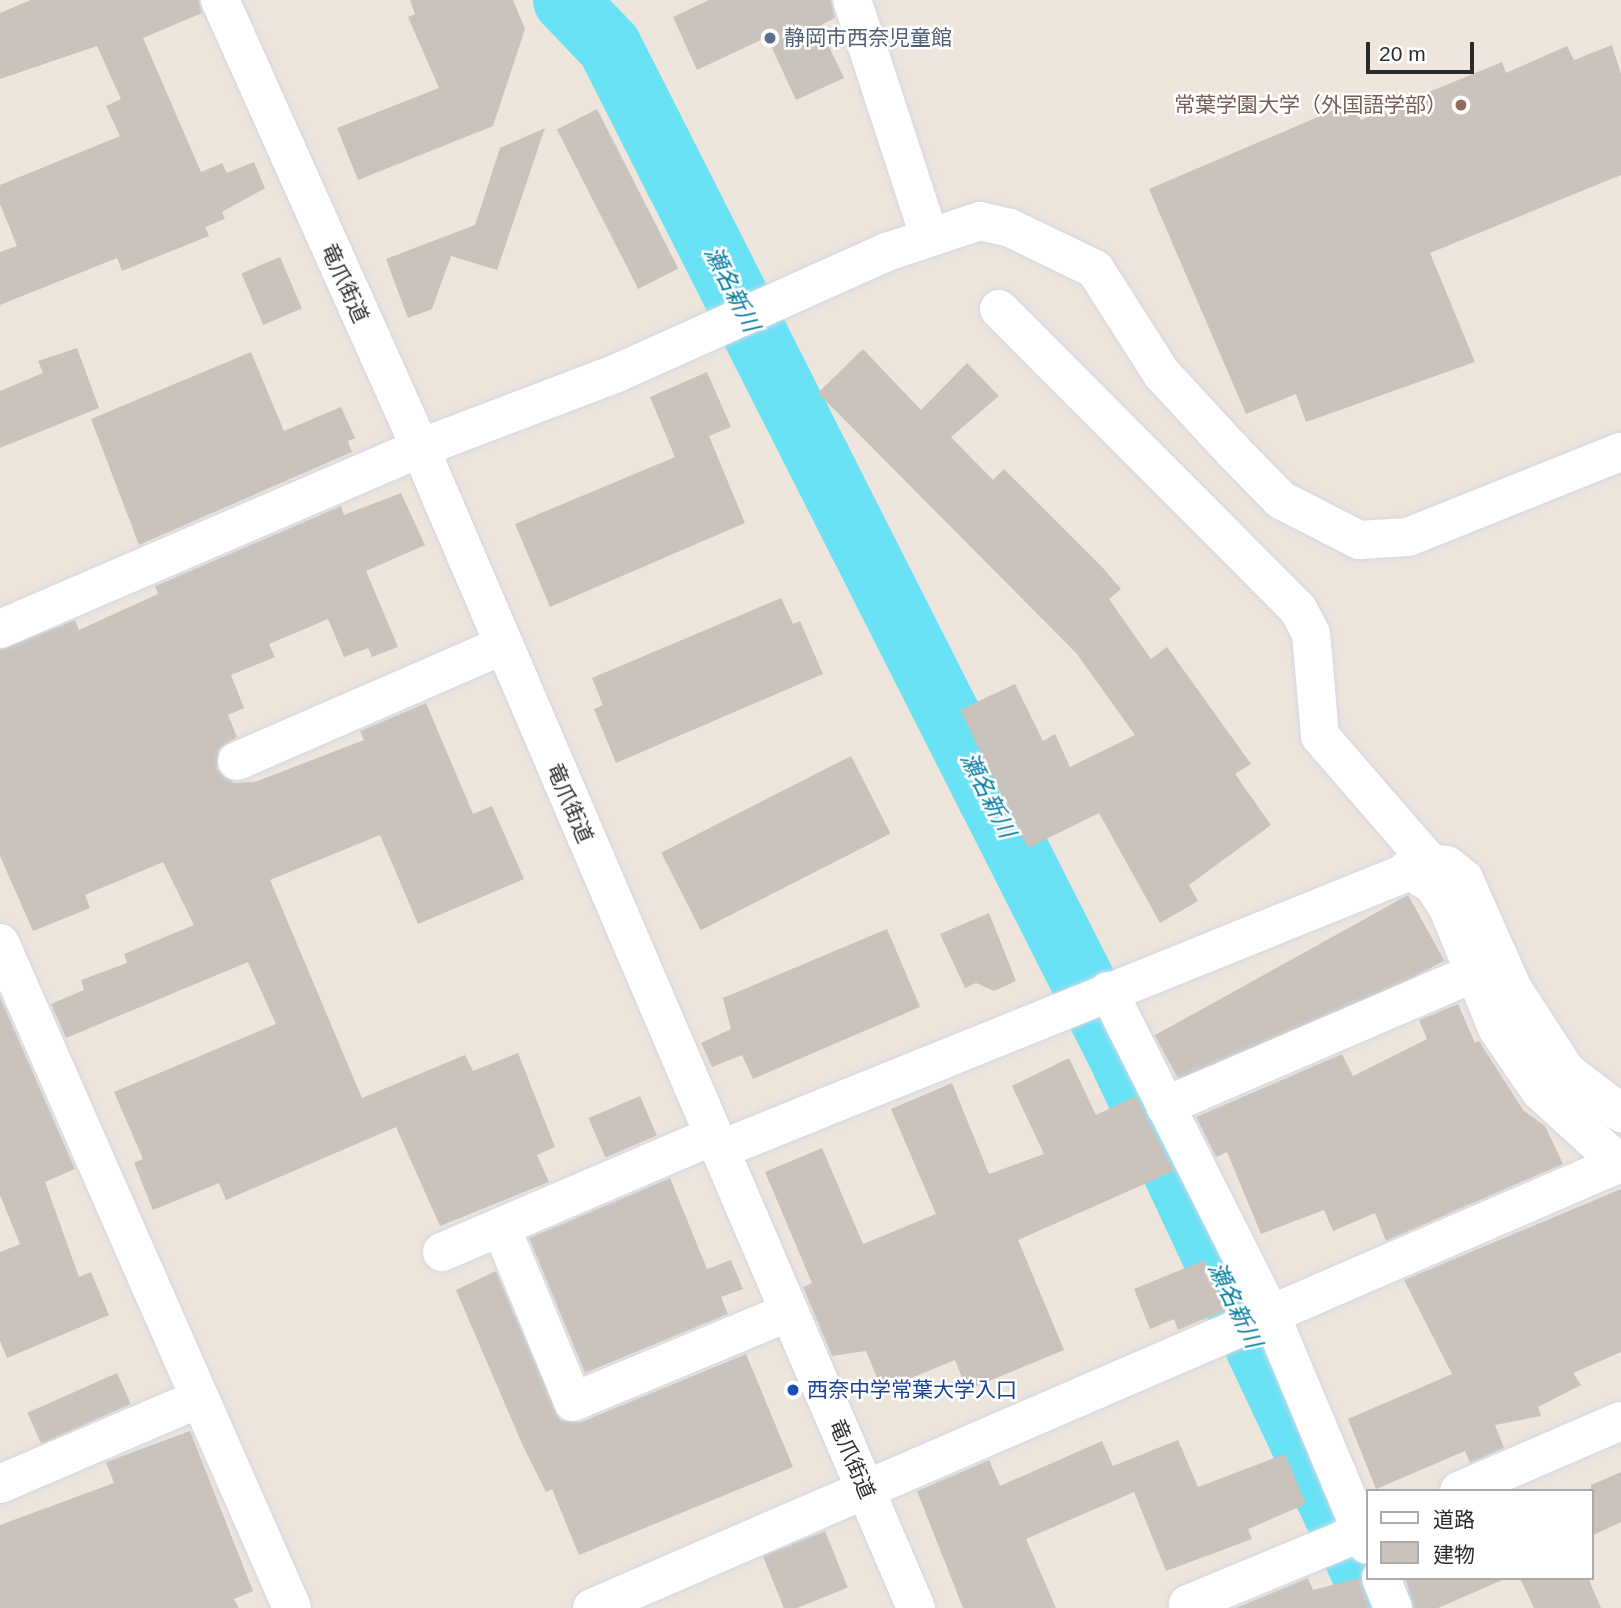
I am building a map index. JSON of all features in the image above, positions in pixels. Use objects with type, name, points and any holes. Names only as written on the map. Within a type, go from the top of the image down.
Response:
[{"type":"street","name":"竜爪街道","points":[[220,0],[420,448],[502,646],[916,1608]]},
{"type":"street","points":[[852,0],[929,236]]},
{"type":"street","points":[[0,629],[420,448],[615,374],[929,236],[980,221],[1010,228],[1095,269],[1162,374],[1234,452],[1281,500],[1359,540],[1408,537],[1621,452]]},
{"type":"street","points":[[592,1608],[864,1488],[1619,1164],[1541,1091],[1497,1028],[1472,974],[1448,908],[1320,736],[1311,633],[1298,608],[999,309]]},
{"type":"street","points":[[237,761],[502,646]]},
{"type":"street","points":[[442,1252],[1419,866],[1447,865],[1464,879],[1513,989],[1567,1072],[1621,1113]]},
{"type":"street","points":[[0,943],[292,1608]]},
{"type":"street","points":[[1166,1106],[1472,974]]},
{"type":"street","points":[[1108,991],[1270,1313],[1365,1536],[1188,1604]]},
{"type":"street","points":[[501,1227],[573,1402],[789,1312]]},
{"type":"street","points":[[0,1484],[198,1399]]},
{"type":"street","points":[[1464,1489],[1621,1421]]},
{"type":"street","points":[[1382,1580],[1393,1608]]},
{"type":"building","points":[[31,0],[199,0],[202,13],[143,38],[201,172],[222,163],[227,173],[254,162],[265,188],[222,212],[225,219],[205,227],[209,236],[122,271],[117,258],[0,305],[0,252],[17,246],[0,204],[0,185],[120,136],[106,106],[121,99],[97,46],[0,79],[0,13]]},
{"type":"building","points":[[410,0],[513,0],[525,29],[493,126],[358,180],[337,128],[439,88],[408,17],[415,14]]},
{"type":"building","points":[[709,0],[831,0],[835,18],[819,26],[844,78],[796,100],[767,37],[697,70],[673,17]]},
{"type":"building","points":[[1612,45],[1621,74],[1621,175],[1430,253],[1475,362],[1306,422],[1296,394],[1246,414],[1149,189],[1353,102],[1361,120],[1502,62],[1506,73],[1567,46],[1574,60]]},
{"type":"building","points":[[597,109],[678,268],[638,289],[557,129]]},
{"type":"building","points":[[545,128],[497,270],[451,256],[432,309],[408,318],[386,259],[475,225],[500,148]]},
{"type":"building","points":[[280,257],[302,309],[263,325],[241,273]]},
{"type":"building","points":[[77,348],[99,408],[0,448],[0,391],[43,373],[38,361]]},
{"type":"building","points":[[863,349],[921,410],[967,363],[999,396],[951,437],[993,480],[1004,469],[1102,567],[1121,589],[1109,599],[1151,659],[1167,647],[1251,764],[1235,774],[1271,825],[1189,885],[1198,901],[1160,923],[1099,813],[1028,848],[960,710],[1015,684],[1043,741],[1055,734],[1070,767],[1135,735],[1077,654],[818,393]]},
{"type":"building","points":[[251,352],[284,431],[341,407],[355,438],[348,441],[352,452],[139,545],[91,419]]},
{"type":"building","points":[[707,372],[731,427],[709,436],[745,523],[550,607],[515,524],[675,457],[650,397]]},
{"type":"building","points":[[401,493],[425,545],[366,571],[398,647],[372,657],[368,648],[344,657],[328,619],[269,644],[275,657],[231,675],[244,708],[228,715],[237,737],[219,749],[217,769],[234,783],[255,782],[364,740],[360,731],[426,703],[473,814],[492,806],[524,879],[418,924],[380,835],[270,880],[362,1098],[465,1055],[473,1071],[518,1053],[555,1147],[537,1155],[549,1182],[440,1226],[396,1127],[226,1200],[219,1183],[153,1210],[134,1163],[143,1159],[114,1092],[276,1024],[248,962],[66,1038],[51,1004],[84,990],[81,980],[127,963],[124,954],[194,925],[163,862],[85,895],[90,908],[33,931],[0,856],[0,650],[75,620],[79,630],[158,594],[155,586],[341,506],[344,515]]},
{"type":"building","points":[[781,598],[793,624],[800,621],[823,674],[616,763],[594,709],[603,705],[592,678]]},
{"type":"building","points":[[851,756],[890,834],[701,930],[661,853]]},
{"type":"building","points":[[1408,895],[1444,961],[1191,1101],[1154,1036]]},
{"type":"building","points":[[989,913],[1016,981],[994,991],[976,983],[965,988],[940,934]]},
{"type":"building","points":[[887,929],[920,1007],[753,1079],[742,1055],[712,1067],[701,1043],[731,1029],[723,998]]},
{"type":"building","points":[[0,997],[75,1169],[45,1182],[79,1277],[91,1272],[109,1315],[7,1358],[0,1341],[0,1252],[20,1244],[0,1195]]},
{"type":"building","points":[[1458,1004],[1475,1043],[1479,1041],[1523,1110],[1545,1126],[1563,1164],[1386,1241],[1375,1213],[1333,1231],[1324,1210],[1261,1234],[1227,1152],[1216,1157],[1196,1117],[1342,1054],[1353,1076],[1427,1039],[1419,1020]]},
{"type":"building","points":[[1069,1058],[1096,1115],[1136,1096],[1174,1171],[1018,1240],[1064,1350],[967,1390],[955,1360],[882,1390],[866,1351],[832,1356],[803,1287],[812,1283],[765,1172],[822,1148],[863,1244],[936,1214],[891,1109],[952,1083],[989,1174],[1044,1154],[1012,1086]]},
{"type":"building","points":[[640,1096],[657,1136],[605,1157],[588,1118]]},
{"type":"building","points":[[670,1178],[707,1269],[731,1260],[743,1289],[721,1297],[728,1314],[585,1373],[529,1238]]},
{"type":"building","points":[[1621,1189],[1621,1352],[1573,1373],[1581,1385],[1538,1407],[1541,1416],[1495,1425],[1504,1448],[1470,1463],[1465,1451],[1376,1489],[1348,1419],[1452,1374],[1404,1280]]},
{"type":"building","points":[[1205,1260],[1226,1310],[1178,1330],[1174,1319],[1150,1329],[1134,1289]]},
{"type":"building","points":[[496,1271],[560,1420],[581,1422],[746,1354],[793,1467],[579,1555],[552,1489],[546,1492],[523,1446],[456,1290]]},
{"type":"building","points":[[117,1373],[131,1404],[41,1444],[27,1413]]},
{"type":"building","points":[[190,1431],[253,1591],[234,1599],[239,1608],[0,1608],[0,1525],[114,1483],[106,1462]]},
{"type":"building","points":[[1178,1440],[1198,1487],[1285,1454],[1306,1504],[1248,1529],[1252,1539],[1166,1571],[1134,1492],[1026,1539],[1056,1608],[963,1608],[917,1491],[989,1460],[1000,1486],[1102,1441],[1113,1466]]},
{"type":"building","points":[[1621,1472],[1621,1522],[1593,1535],[1593,1489],[1591,1485]]},
{"type":"building","points":[[825,1531],[848,1588],[797,1608],[784,1608],[763,1556]]},
{"type":"building","points":[[1308,1578],[1313,1590],[1360,1578],[1369,1608],[1236,1608]]},
{"type":"building","points":[[1406,1580],[1502,1580],[1438,1608],[1414,1608]]},
{"type":"building","points":[[1521,1580],[1589,1580],[1601,1608],[1534,1608]]},
{"type":"waterway","name":"瀬名新川","points":[[565,0],[609,46],[1116,1047],[1366,1578]]},
{"type":"waterway","name":"瀬名新川","points":[[1367,1580],[1380,1608]]},
{"type":"place","name":"静岡市西奈児童館","points":[[770,38]]},
{"type":"place","name":"常葉学園大学（外国語学部）","points":[[1461,105]]},
{"type":"place","name":"西奈中学常葉大学入口","points":[[793,1390]]}]
